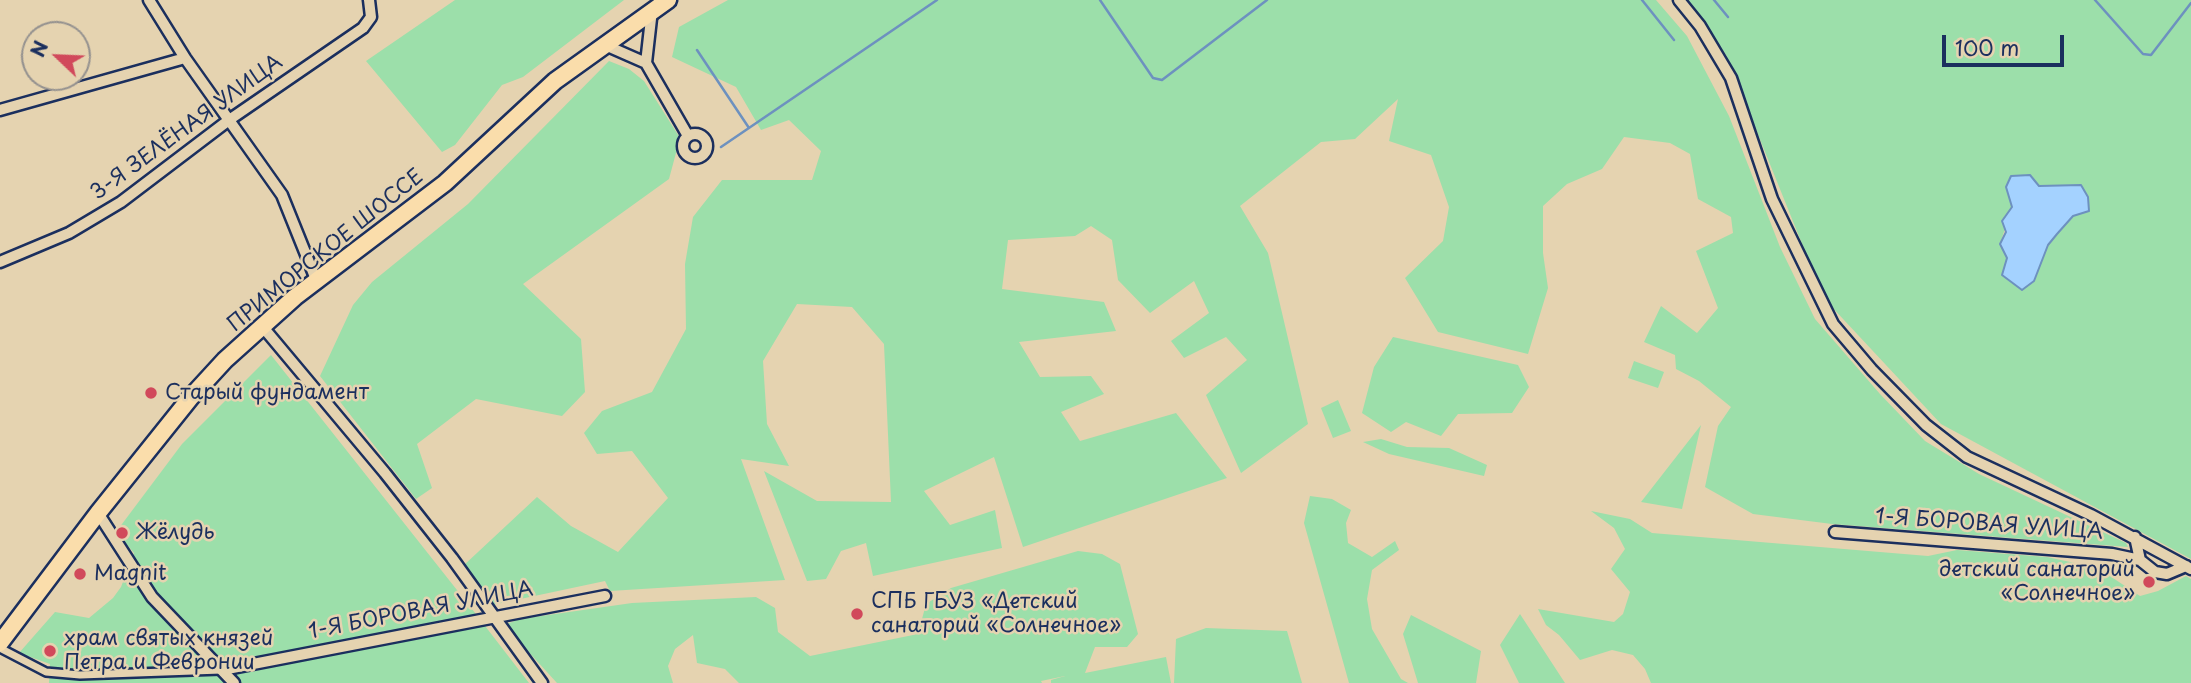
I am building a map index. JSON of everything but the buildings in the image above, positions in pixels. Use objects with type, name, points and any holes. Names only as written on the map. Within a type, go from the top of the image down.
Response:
[{"type":"main road","name":"ПРИМОРСКОЕ ШОССЕ","points":[[0,645],[98,513],[191,397],[262,326],[414,209],[555,80],[661,3]]},
{"type":"street","points":[[149,0],[185,58],[282,195],[317,282]]},
{"type":"street","name":"3-Я ЗЕЛЁНАЯ УЛИЦА","points":[[0,262],[97,218],[229,120],[363,28],[370,17],[369,0]]},
{"type":"street","points":[[1679,0],[1700,26],[1731,78],[1772,199],[1808,276],[1839,333],[1903,403],[1942,440],[1967,457],[2135,537],[2189,568]]},
{"type":"street","points":[[646,63],[661,3]]},
{"type":"street","points":[[605,45],[646,63],[688,136]]},
{"type":"street","points":[[0,110],[185,58]]},
{"type":"street","points":[[262,326],[385,472],[452,558],[491,616],[542,683]]},
{"type":"street","points":[[98,513],[152,597],[234,683]]},
{"type":"street","name":"1-Я БОРОВАЯ УЛИЦА","points":[[1835,532],[2112,554],[2140,561],[2147,568],[2162,573],[2189,568]]},
{"type":"street","points":[[2135,537],[2140,561]]},
{"type":"street","name":"1-Я БОРОВАЯ УЛИЦА","points":[[0,645],[46,672],[79,675],[222,670],[605,596]]},
{"type":"green space","points":[[455,0],[624,0],[523,77],[502,85],[455,145],[442,152],[366,61]]},
{"type":"green space","points":[[728,0],[1656,0],[1687,36],[1729,116],[1780,247],[1815,319],[1925,441],[1979,474],[2126,543],[2128,547],[1832,524],[1753,514],[1705,487],[1718,426],[1731,407],[1699,381],[1676,369],[1675,355],[1644,342],[1661,306],[1697,333],[1718,308],[1696,251],[1733,233],[1731,217],[1698,199],[1690,154],[1670,143],[1624,137],[1602,169],[1567,184],[1543,206],[1543,253],[1548,288],[1528,354],[1438,332],[1405,278],[1443,241],[1449,207],[1431,155],[1389,141],[1398,99],[1355,139],[1321,142],[1240,206],[1268,253],[1308,424],[1241,473],[1206,395],[1247,360],[1226,337],[1184,358],[1171,341],[1209,313],[1194,281],[1150,313],[1118,280],[1112,240],[1091,226],[1075,236],[1008,240],[1002,289],[1104,302],[1116,331],[1019,342],[1040,377],[1091,376],[1104,394],[1061,412],[1080,441],[1176,413],[1227,478],[1023,547],[994,457],[924,491],[950,525],[995,510],[1002,548],[873,576],[866,543],[841,551],[826,579],[807,581],[764,471],[817,501],[891,502],[884,344],[852,307],[797,304],[763,361],[767,424],[789,466],[741,459],[785,580],[610,591],[605,581],[492,605],[463,566],[537,497],[571,526],[618,552],[668,498],[632,451],[597,454],[584,433],[602,411],[652,392],[686,329],[685,264],[693,217],[722,180],[812,180],[821,151],[789,120],[761,130],[736,87],[672,57],[679,27]]},
{"type":"green space","points":[[1688,0],[2191,0],[2191,559],[1941,424],[1830,305],[1815,276],[1726,55]],"holes":[[[2080,185],[2073,216],[2048,245],[2042,259],[2000,244],[2012,207],[2006,187]]]},
{"type":"green space","points":[[609,61],[629,69],[644,81],[680,138],[669,179],[523,284],[581,339],[585,392],[562,416],[476,399],[417,444],[432,488],[416,499],[320,376],[353,305],[372,282],[468,204]]},
{"type":"green space","points":[[1393,337],[1518,365],[1529,387],[1512,413],[1458,414],[1441,436],[1406,422],[1391,432],[1362,413],[1374,367]]},
{"type":"green space","points":[[271,355],[529,683],[49,683],[50,664],[19,653],[55,612],[89,618],[113,598],[121,587],[134,553],[116,532],[182,444]]},
{"type":"green space","points":[[1634,361],[1664,372],[1658,388],[1628,378]]},
{"type":"green space","points":[[1338,400],[1351,431],[1333,438],[1321,408]]},
{"type":"green space","points":[[1701,425],[1682,509],[1641,502]]},
{"type":"green space","points":[[1381,439],[1407,447],[1449,448],[1487,465],[1484,476],[1389,454],[1363,442]]},
{"type":"green space","points":[[1310,496],[1332,499],[1351,510],[1346,523],[1348,543],[1372,557],[1395,541],[1399,550],[1372,570],[1367,599],[1372,629],[1401,679],[1408,683],[1349,683],[1304,523]]},
{"type":"green space","points":[[1591,511],[1630,519],[1652,533],[1928,556],[1957,550],[2047,557],[2098,568],[2140,596],[2158,591],[2186,576],[2191,579],[2191,683],[1651,683],[1645,669],[1633,655],[1612,650],[1580,660],[1559,635],[1546,625],[1538,609],[1614,622],[1623,614],[1630,592],[1611,569],[1625,549],[1614,528]]},
{"type":"green space","points":[[1078,551],[1102,554],[1120,564],[1138,634],[1127,647],[1095,647],[1085,673],[1166,657],[1171,683],[1051,683],[1051,680],[1065,676],[1041,681],[1042,683],[739,683],[725,669],[697,663],[693,635],[675,649],[668,666],[673,683],[557,683],[504,625],[520,619],[632,603],[756,597],[775,608],[778,632],[810,656],[918,634],[926,604],[951,588]]},
{"type":"green space","points":[[1520,614],[1565,683],[1519,683],[1500,645]]},
{"type":"green space","points":[[1411,615],[1481,651],[1476,683],[1418,683],[1403,634]]},
{"type":"green space","points":[[1206,628],[1287,631],[1302,683],[1174,683],[1176,639]]},
{"type":"water","points":[[2030,175],[2039,186],[2081,185],[2088,197],[2089,211],[2073,216],[2057,234],[2048,245],[2034,281],[2022,290],[2002,275],[2007,258],[2000,244],[2006,232],[2002,221],[2012,207],[2006,187],[2011,176]]},
{"type":"waterway","points":[[721,147],[937,0]]},
{"type":"waterway","points":[[1100,0],[1153,78],[1162,80],[1267,0]]},
{"type":"waterway","points":[[1642,0],[1674,40]]},
{"type":"waterway","points":[[1714,0],[1728,17]]},
{"type":"waterway","points":[[2095,0],[2143,54],[2151,55],[2191,3]]},
{"type":"waterway","points":[[697,50],[749,128]]},
{"type":"place","name":"Старый фундамент","points":[[151,393]]},
{"type":"place","name":"Жёлудь","points":[[122,533]]},
{"type":"place","name":"Magnit","points":[[80,574]]},
{"type":"place","name":"детский санаторий «Солнечное»","points":[[2149,582]]},
{"type":"place","name":"СПБ ГБУЗ «Детский санаторий «Солнечное»","points":[[857,614]]},
{"type":"place","name":"храм святых князей Петра и Февронии","points":[[50,651]]}]
